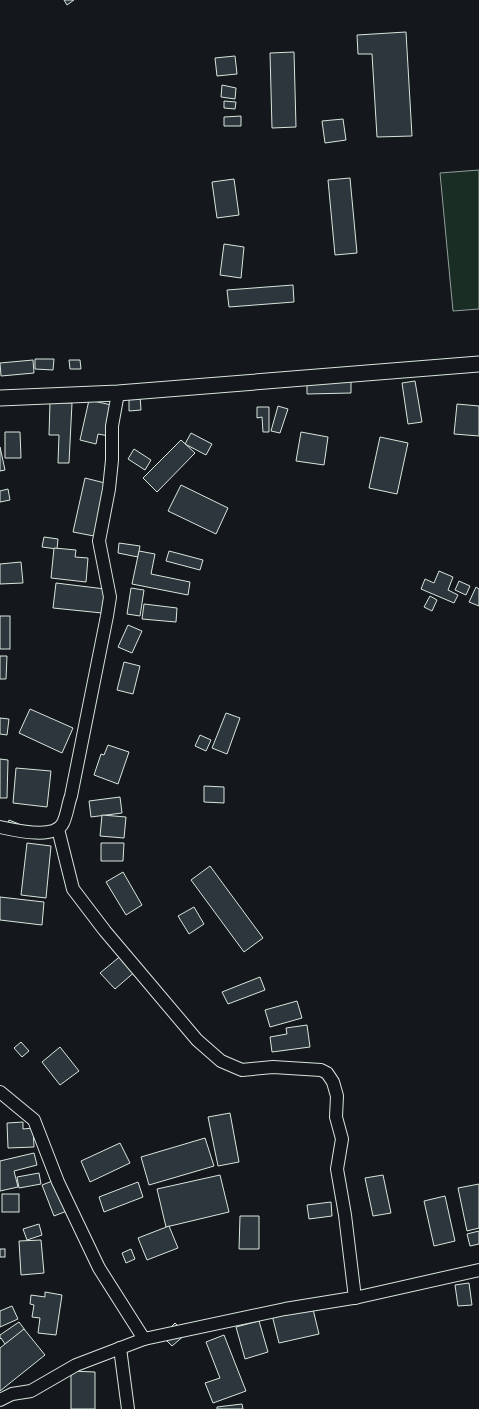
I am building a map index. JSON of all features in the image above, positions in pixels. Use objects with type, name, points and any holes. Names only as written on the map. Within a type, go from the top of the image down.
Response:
[{"type":"street","points":[[0,398],[118,393],[479,364]]},
{"type":"street","points":[[0,827],[27,833],[58,830],[63,824],[71,796],[110,597],[99,541],[109,489],[112,460],[112,426],[118,393]]},
{"type":"street","points":[[58,830],[73,889],[105,931],[197,1040],[221,1061],[242,1070],[273,1067],[320,1070],[327,1073],[333,1082],[337,1096],[336,1117],[342,1139],[337,1169],[345,1215],[355,1298]]},
{"type":"street","points":[[0,1092],[34,1120],[58,1182],[99,1268],[144,1339]]},
{"type":"street","points":[[0,1400],[12,1394],[31,1391],[76,1365],[144,1339],[285,1309],[355,1298],[479,1270]]},
{"type":"street","points":[[120,1348],[128,1409]]},
{"type":"green space","points":[[479,170],[479,309],[453,311],[440,173]]},
{"type":"building","points":[[64,0],[74,0],[67,5]]},
{"type":"building","points":[[406,32],[412,136],[377,137],[372,54],[358,54],[357,35]]},
{"type":"building","points":[[294,52],[296,127],[272,128],[270,53]]},
{"type":"building","points":[[235,56],[237,74],[217,76],[215,58]]},
{"type":"building","points":[[222,85],[236,88],[235,99],[221,97]]},
{"type":"building","points":[[224,101],[236,102],[235,109],[224,108]]},
{"type":"building","points":[[241,116],[241,126],[224,126],[224,117]]},
{"type":"building","points":[[343,119],[346,140],[325,143],[322,121]]},
{"type":"building","points":[[350,178],[357,253],[335,255],[328,180]]},
{"type":"building","points":[[234,179],[239,215],[217,218],[212,182]]},
{"type":"building","points":[[224,244],[244,247],[241,278],[220,275]]},
{"type":"building","points":[[293,285],[294,302],[229,307],[227,290]]},
{"type":"building","points":[[35,359],[54,359],[53,370],[35,369]]},
{"type":"building","points":[[33,360],[34,373],[1,376],[0,363]]},
{"type":"building","points":[[69,360],[80,360],[81,369],[70,369]]},
{"type":"building","points":[[351,377],[351,393],[307,394],[307,378]]},
{"type":"building","points":[[415,381],[422,422],[408,424],[402,383]]},
{"type":"building","points":[[140,396],[141,410],[129,411],[129,397]]},
{"type":"building","points":[[89,400],[116,406],[109,436],[98,434],[96,444],[80,440]]},
{"type":"building","points":[[50,402],[72,403],[69,463],[58,463],[59,435],[49,435]]},
{"type":"building","points":[[457,404],[479,406],[479,436],[454,434]]},
{"type":"building","points":[[278,406],[288,409],[280,433],[271,431]]},
{"type":"building","points":[[257,407],[269,407],[269,432],[263,432],[262,417],[257,418]]},
{"type":"building","points":[[5,432],[20,432],[21,458],[5,458]]},
{"type":"building","points":[[301,432],[328,437],[324,465],[296,461]]},
{"type":"building","points":[[191,433],[212,444],[206,455],[185,444]]},
{"type":"building","points":[[380,437],[408,443],[397,494],[369,488]]},
{"type":"building","points":[[181,440],[195,453],[157,492],[143,478]]},
{"type":"building","points":[[0,447],[5,470],[0,471]]},
{"type":"building","points":[[134,449],[151,460],[145,470],[128,459]]},
{"type":"building","points":[[85,478],[105,483],[94,536],[73,532]]},
{"type":"building","points":[[181,485],[228,508],[216,534],[168,511]]},
{"type":"building","points":[[8,489],[10,500],[0,502],[0,491]]},
{"type":"building","points":[[44,537],[58,539],[57,549],[42,547]]},
{"type":"building","points":[[119,543],[140,546],[138,557],[118,553]]},
{"type":"building","points":[[54,548],[76,550],[75,557],[88,558],[86,582],[51,578]]},
{"type":"building","points":[[139,551],[155,554],[151,574],[190,582],[188,595],[132,584]]},
{"type":"building","points":[[169,551],[203,560],[200,570],[166,561]]},
{"type":"building","points":[[21,562],[23,583],[0,584],[0,564]]},
{"type":"building","points":[[439,571],[453,577],[448,590],[458,595],[454,603],[421,589],[425,579],[434,583]]},
{"type":"building","points":[[459,581],[470,586],[466,595],[455,590]]},
{"type":"building","points":[[56,583],[105,589],[102,613],[53,608]]},
{"type":"building","points":[[476,587],[479,589],[479,606],[469,602]]},
{"type":"building","points":[[131,588],[144,590],[140,616],[127,614]]},
{"type":"building","points":[[430,596],[437,600],[432,611],[424,607]]},
{"type":"building","points":[[144,604],[177,608],[176,622],[142,619]]},
{"type":"building","points":[[0,616],[10,616],[10,649],[0,649]]},
{"type":"building","points":[[128,625],[142,631],[132,653],[118,647]]},
{"type":"building","points":[[0,656],[7,656],[6,679],[0,679]]},
{"type":"building","points":[[124,662],[140,666],[133,694],[117,690]]},
{"type":"building","points":[[30,709],[73,728],[62,753],[19,733]]},
{"type":"building","points":[[226,713],[240,718],[227,754],[212,748]]},
{"type":"building","points":[[0,718],[9,719],[7,735],[0,734]]},
{"type":"building","points":[[200,735],[211,740],[206,751],[195,746]]},
{"type":"building","points":[[108,745],[129,752],[118,784],[94,775],[101,754],[104,755]]},
{"type":"building","points":[[0,759],[8,760],[7,798],[0,798]]},
{"type":"building","points":[[16,768],[51,771],[47,807],[13,803]]},
{"type":"building","points":[[204,786],[224,787],[224,803],[204,802]]},
{"type":"building","points":[[120,797],[122,813],[91,817],[89,801]]},
{"type":"building","points":[[102,815],[126,817],[124,838],[100,836]]},
{"type":"building","points":[[9,820],[19,824],[17,831],[6,827]]},
{"type":"building","points":[[27,843],[51,846],[46,898],[21,895]]},
{"type":"building","points":[[101,843],[124,843],[123,861],[101,861]]},
{"type":"building","points":[[210,866],[263,938],[244,952],[191,880]]},
{"type":"building","points":[[123,872],[142,905],[126,915],[106,882]]},
{"type":"building","points":[[0,897],[44,902],[42,925],[0,920]]},
{"type":"building","points":[[194,907],[204,924],[189,934],[178,916]]},
{"type":"building","points":[[123,954],[137,970],[115,989],[100,973]]},
{"type":"building","points":[[260,977],[265,990],[228,1004],[222,992]]},
{"type":"building","points":[[297,1001],[302,1018],[270,1027],[265,1010]]},
{"type":"building","points":[[307,1025],[310,1047],[272,1052],[270,1037],[287,1034],[286,1028]]},
{"type":"building","points":[[21,1042],[29,1051],[22,1057],[14,1048]]},
{"type":"building","points":[[60,1047],[79,1071],[60,1085],[42,1062]]},
{"type":"building","points":[[230,1113],[239,1162],[218,1166],[208,1117]]},
{"type":"building","points":[[23,1122],[23,1129],[33,1128],[34,1147],[8,1148],[7,1123]]},
{"type":"building","points":[[205,1138],[214,1166],[149,1185],[141,1157]]},
{"type":"building","points":[[120,1143],[130,1163],[90,1182],[81,1161]]},
{"type":"building","points":[[34,1153],[37,1165],[14,1171],[18,1187],[0,1191],[0,1161]]},
{"type":"building","points":[[39,1173],[41,1184],[19,1188],[17,1177]]},
{"type":"building","points":[[220,1175],[229,1212],[166,1227],[157,1189]]},
{"type":"building","points":[[383,1175],[391,1213],[373,1216],[365,1178]]},
{"type":"building","points":[[60,1178],[72,1209],[54,1216],[42,1185]]},
{"type":"building","points":[[138,1182],[143,1197],[104,1212],[99,1197]]},
{"type":"building","points":[[479,1184],[479,1228],[467,1231],[458,1188]]},
{"type":"building","points":[[2,1194],[19,1194],[19,1212],[2,1212]]},
{"type":"building","points":[[445,1196],[455,1241],[434,1246],[424,1201]]},
{"type":"building","points":[[331,1202],[332,1216],[309,1219],[307,1205]]},
{"type":"building","points":[[240,1216],[259,1216],[259,1249],[239,1249]]},
{"type":"building","points":[[39,1224],[42,1235],[27,1240],[23,1229]]},
{"type":"building","points":[[169,1226],[178,1248],[147,1260],[138,1238]]},
{"type":"building","points":[[479,1231],[479,1244],[470,1246],[467,1234]]},
{"type":"building","points":[[41,1240],[44,1273],[21,1275],[19,1241]]},
{"type":"building","points":[[0,1249],[5,1249],[5,1257],[0,1257]]},
{"type":"building","points":[[131,1249],[135,1259],[126,1263],[122,1253]]},
{"type":"building","points":[[469,1283],[472,1305],[458,1306],[455,1285]]},
{"type":"building","points":[[45,1292],[62,1295],[56,1335],[38,1333],[40,1318],[32,1317],[34,1305],[30,1304],[31,1295],[45,1297]]},
{"type":"building","points":[[312,1305],[319,1334],[279,1343],[272,1315]]},
{"type":"building","points":[[12,1306],[18,1319],[0,1327],[0,1311]]},
{"type":"building","points":[[259,1321],[268,1352],[245,1359],[236,1327]]},
{"type":"building","points":[[19,1322],[25,1330],[5,1344],[1,1338],[0,1339],[0,1335]]},
{"type":"building","points":[[175,1323],[186,1334],[172,1346],[162,1336]]},
{"type":"building","points":[[24,1329],[45,1355],[0,1391],[0,1348]]},
{"type":"building","points":[[224,1335],[246,1391],[213,1403],[205,1383],[220,1378],[206,1342]]},
{"type":"building","points":[[71,1371],[95,1372],[95,1409],[71,1409]]},
{"type":"building","points":[[242,1404],[243,1409],[217,1409],[217,1407]]}]
